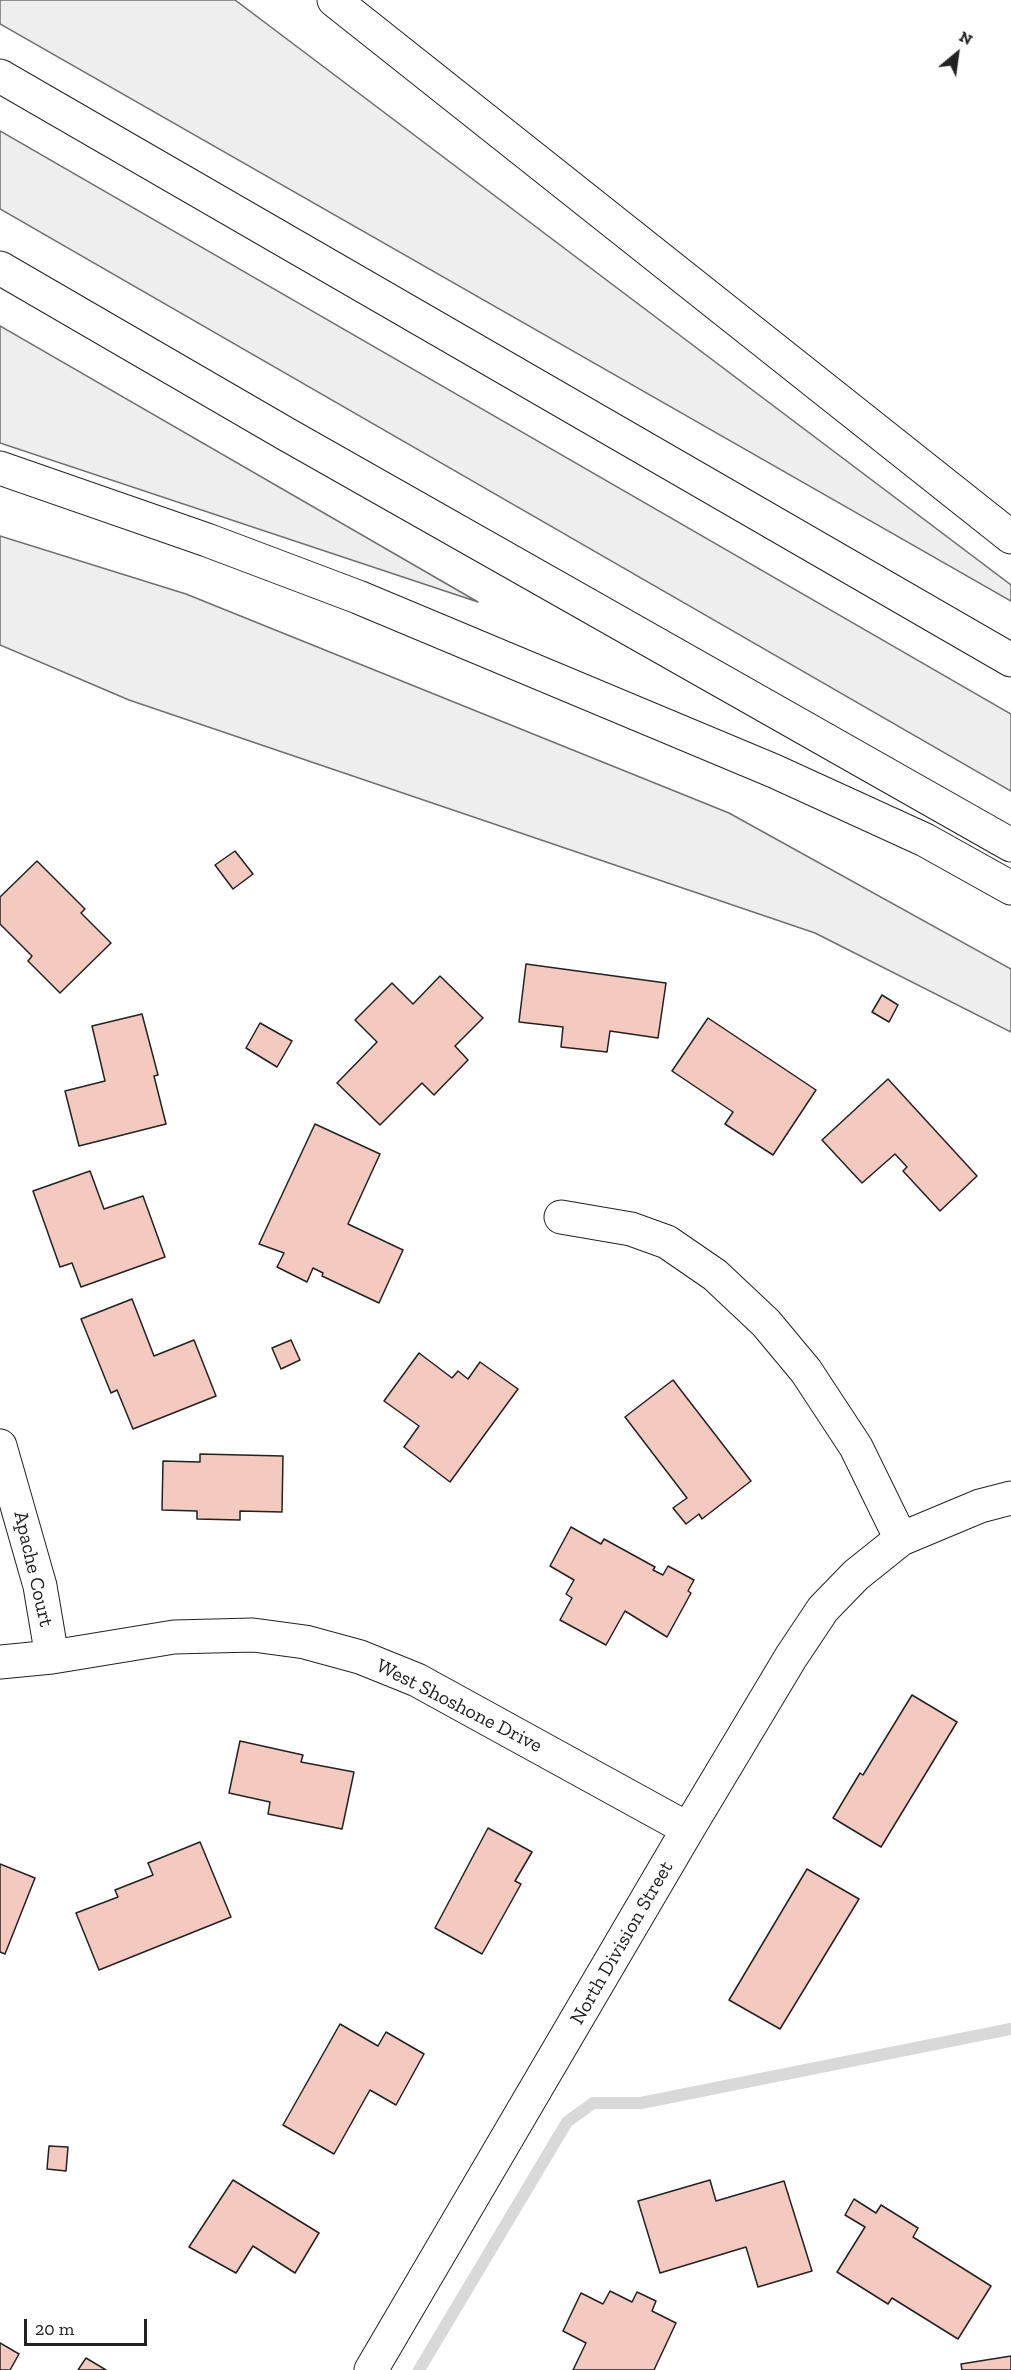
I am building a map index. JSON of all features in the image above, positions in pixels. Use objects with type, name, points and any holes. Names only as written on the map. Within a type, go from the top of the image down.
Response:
[{"type":"main road","points":[[334,0],[1011,537]]},
{"type":"main road","points":[[0,76],[1011,660]]},
{"type":"main road","points":[[0,268],[286,434],[1011,845]]},
{"type":"main road","points":[[0,468],[207,540],[380,606],[774,771],[925,840],[1011,888]]},
{"type":"main road","points":[[561,1217],[630,1230],[667,1242],[715,1275],[766,1323],[806,1371],[855,1447],[901,1539]]},
{"type":"main road","name":"Apache Court","points":[[0,1446],[40,1586],[52,1657]]},
{"type":"main road","name":"North Division Street","points":[[371,2370],[688,1829],[791,1657],[823,1610],[856,1575],[901,1539],[980,1506],[1011,1498]]},
{"type":"main road","name":"West Shoshone Drive","points":[[0,1662],[52,1657],[174,1636],[253,1635],[305,1642],[360,1657],[435,1689],[688,1829]]},
{"type":"shaded area","points":[[0,0],[235,0],[1011,585],[1011,601],[0,24]]},
{"type":"shaded area","points":[[0,131],[1011,714],[1011,791],[0,209]]},
{"type":"shaded area","points":[[0,326],[478,602],[0,443]]},
{"type":"shaded area","points":[[0,536],[186,594],[729,813],[1011,969],[1011,1032],[815,933],[129,700],[0,645]]},
{"type":"building","points":[[235,851],[253,874],[233,889],[215,865]]},
{"type":"building","points":[[37,861],[85,909],[81,913],[111,943],[60,993],[28,961],[32,956],[0,924],[0,897]]},
{"type":"building","points":[[526,964],[666,983],[658,1038],[610,1031],[607,1052],[561,1047],[563,1027],[519,1022]]},
{"type":"building","points":[[440,976],[483,1018],[455,1046],[468,1060],[434,1095],[422,1083],[380,1125],[337,1083],[377,1042],[355,1020],[392,983],[413,1004]]},
{"type":"building","points":[[882,995],[898,1005],[889,1022],[872,1012]]},
{"type":"building","points":[[142,1014],[158,1075],[154,1076],[166,1124],[79,1146],[65,1091],[105,1081],[92,1026]]},
{"type":"building","points":[[708,1018],[816,1090],[773,1155],[725,1124],[733,1112],[672,1071]]},
{"type":"building","points":[[260,1023],[292,1041],[277,1067],[246,1048]]},
{"type":"building","points":[[888,1079],[977,1176],[940,1211],[903,1171],[907,1167],[895,1154],[862,1183],[822,1140]]},
{"type":"building","points":[[315,1124],[380,1154],[348,1224],[403,1250],[379,1303],[322,1276],[323,1273],[313,1268],[307,1282],[277,1267],[284,1253],[259,1244]]},
{"type":"building","points":[[90,1171],[104,1209],[143,1196],[165,1257],[81,1287],[72,1263],[60,1267],[33,1191]]},
{"type":"building","points":[[132,1299],[154,1356],[194,1340],[216,1396],[133,1429],[117,1390],[111,1393],[81,1319]]},
{"type":"building","points":[[291,1340],[300,1360],[281,1369],[272,1348]]},
{"type":"building","points":[[419,1353],[452,1378],[458,1371],[468,1379],[480,1362],[518,1389],[450,1482],[404,1447],[419,1426],[384,1401]]},
{"type":"building","points":[[673,1380],[751,1481],[702,1519],[699,1514],[686,1524],[673,1508],[687,1498],[625,1417]]},
{"type":"building","points":[[200,1454],[283,1456],[282,1512],[240,1511],[240,1520],[197,1519],[197,1511],[162,1510],[163,1461],[200,1462]]},
{"type":"building","points":[[571,1527],[601,1544],[604,1539],[655,1567],[653,1570],[663,1575],[668,1566],[694,1580],[688,1591],[691,1593],[667,1637],[625,1611],[606,1645],[560,1620],[572,1598],[566,1594],[574,1580],[550,1566]]},
{"type":"building","points":[[912,1695],[957,1722],[881,1847],[833,1818],[860,1773],[863,1775]]},
{"type":"building","points":[[240,1741],[303,1755],[301,1762],[354,1772],[342,1829],[268,1814],[270,1802],[229,1793]]},
{"type":"building","points":[[488,1828],[532,1852],[515,1881],[521,1884],[482,1954],[435,1928]]},
{"type":"building","points":[[200,1842],[231,1917],[99,1970],[76,1913],[118,1897],[115,1890],[153,1875],[148,1863]]},
{"type":"building","points":[[0,1864],[35,1878],[5,1954],[0,1952]]},
{"type":"building","points":[[807,1869],[859,1899],[780,2029],[729,2000]]},
{"type":"building","points":[[340,2024],[378,2046],[386,2032],[424,2054],[396,2105],[370,2090],[334,2154],[283,2125]]},
{"type":"building","points":[[49,2146],[68,2147],[66,2171],[47,2169]]},
{"type":"building","points":[[233,2180],[319,2233],[295,2273],[253,2246],[236,2273],[189,2247]]},
{"type":"building","points":[[710,2180],[716,2201],[784,2181],[812,2271],[758,2287],[746,2247],[660,2273],[638,2201]]},
{"type":"building","points":[[854,2199],[876,2213],[881,2205],[918,2228],[913,2237],[991,2286],[958,2339],[892,2298],[888,2304],[837,2272],[865,2227],[845,2215]]},
{"type":"building","points":[[610,2291],[632,2302],[637,2292],[656,2301],[652,2311],[676,2323],[654,2370],[573,2370],[586,2343],[563,2331],[581,2293],[603,2304]]},
{"type":"building","points":[[0,2343],[19,2354],[10,2370],[0,2370]]},
{"type":"building","points":[[1011,2356],[1011,2370],[962,2370],[961,2364]]},
{"type":"building","points":[[86,2358],[106,2370],[78,2370]]},
{"type":"waterway","points":[[419,2370],[567,2122],[593,2103],[641,2103],[1011,2029]]}]
